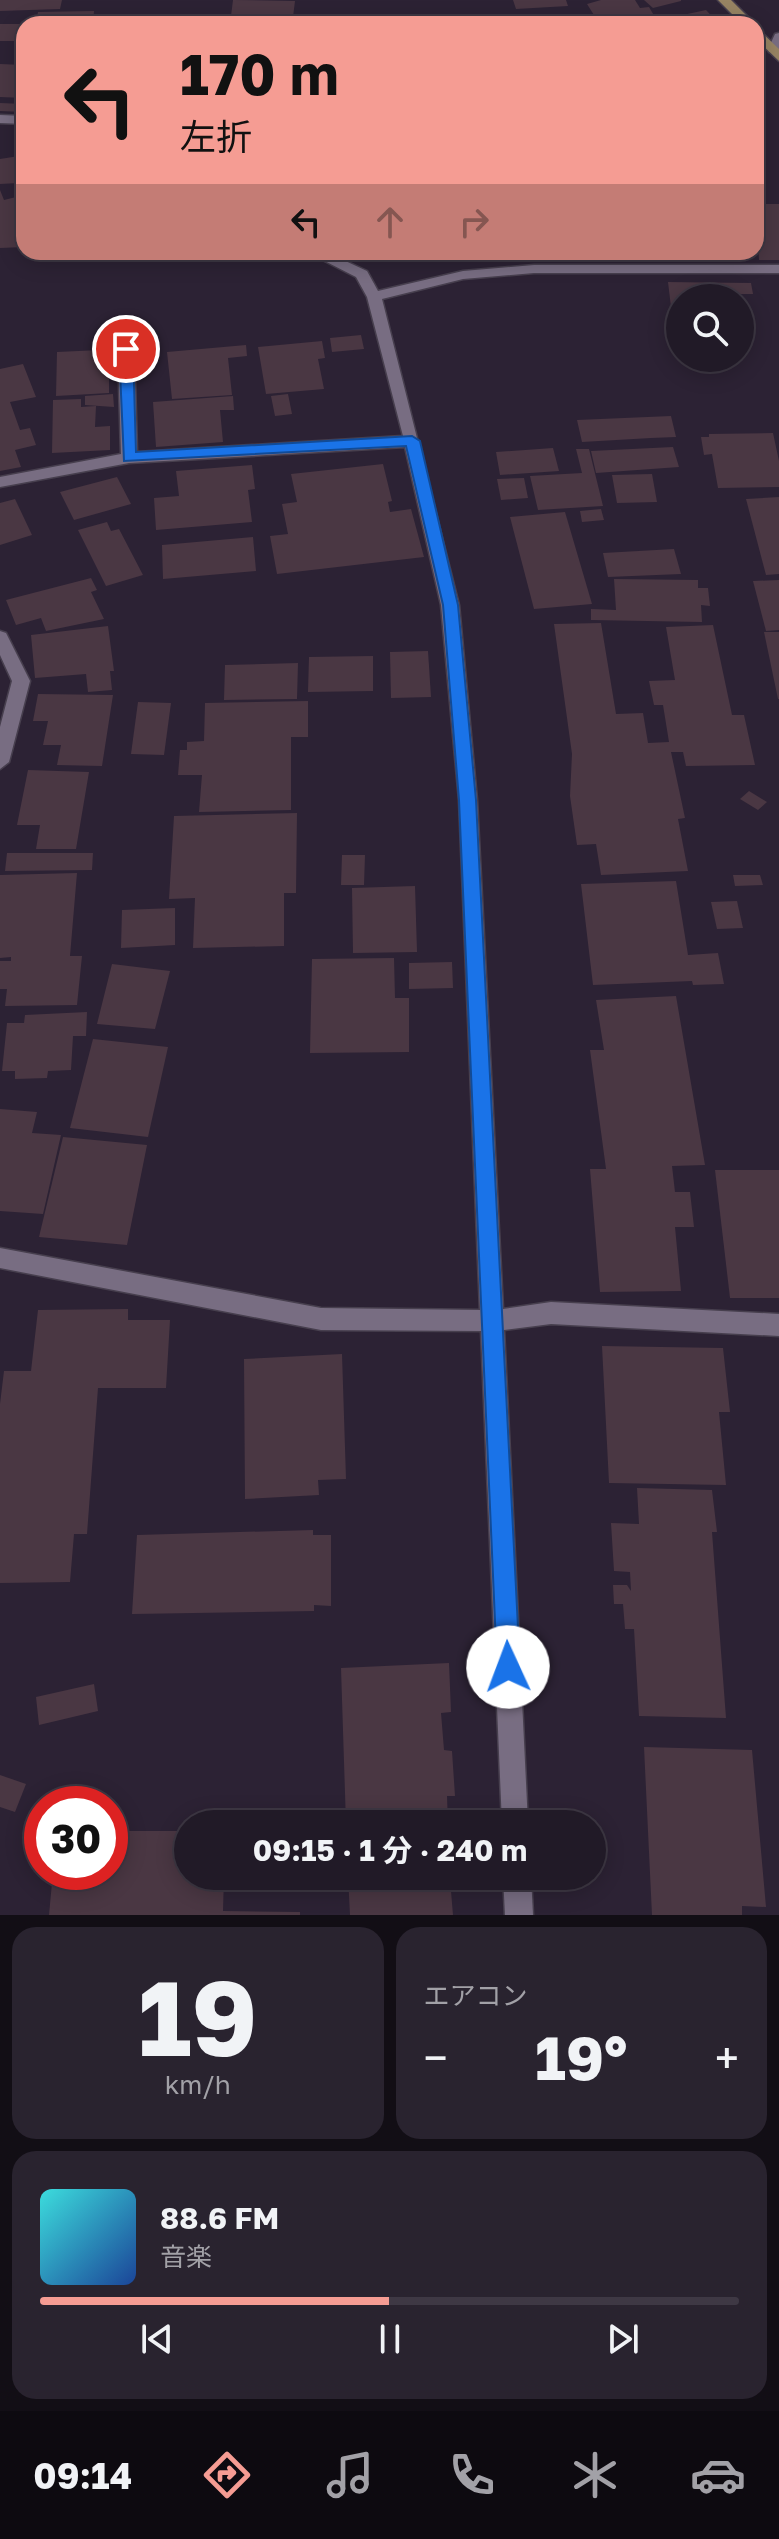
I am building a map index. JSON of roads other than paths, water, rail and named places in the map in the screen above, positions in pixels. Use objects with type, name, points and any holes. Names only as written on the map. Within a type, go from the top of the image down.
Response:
[{"type":"main road","points":[[724,0],[741,16]]},
{"type":"street","points":[[331,260],[362,274],[374,297],[450,605],[468,800],[514,1810]]},
{"type":"street","points":[[374,297],[463,275],[534,269],[779,269]]},
{"type":"street","points":[[126,349],[129,458]]},
{"type":"street","points":[[0,482],[129,458],[412,441]]},
{"type":"street","points":[[0,637],[21,681],[0,762]]},
{"type":"street","points":[[0,1258],[321,1319],[494,1321],[551,1313],[779,1325]]},
{"type":"street","points":[[518,1890],[519,1915]]}]
